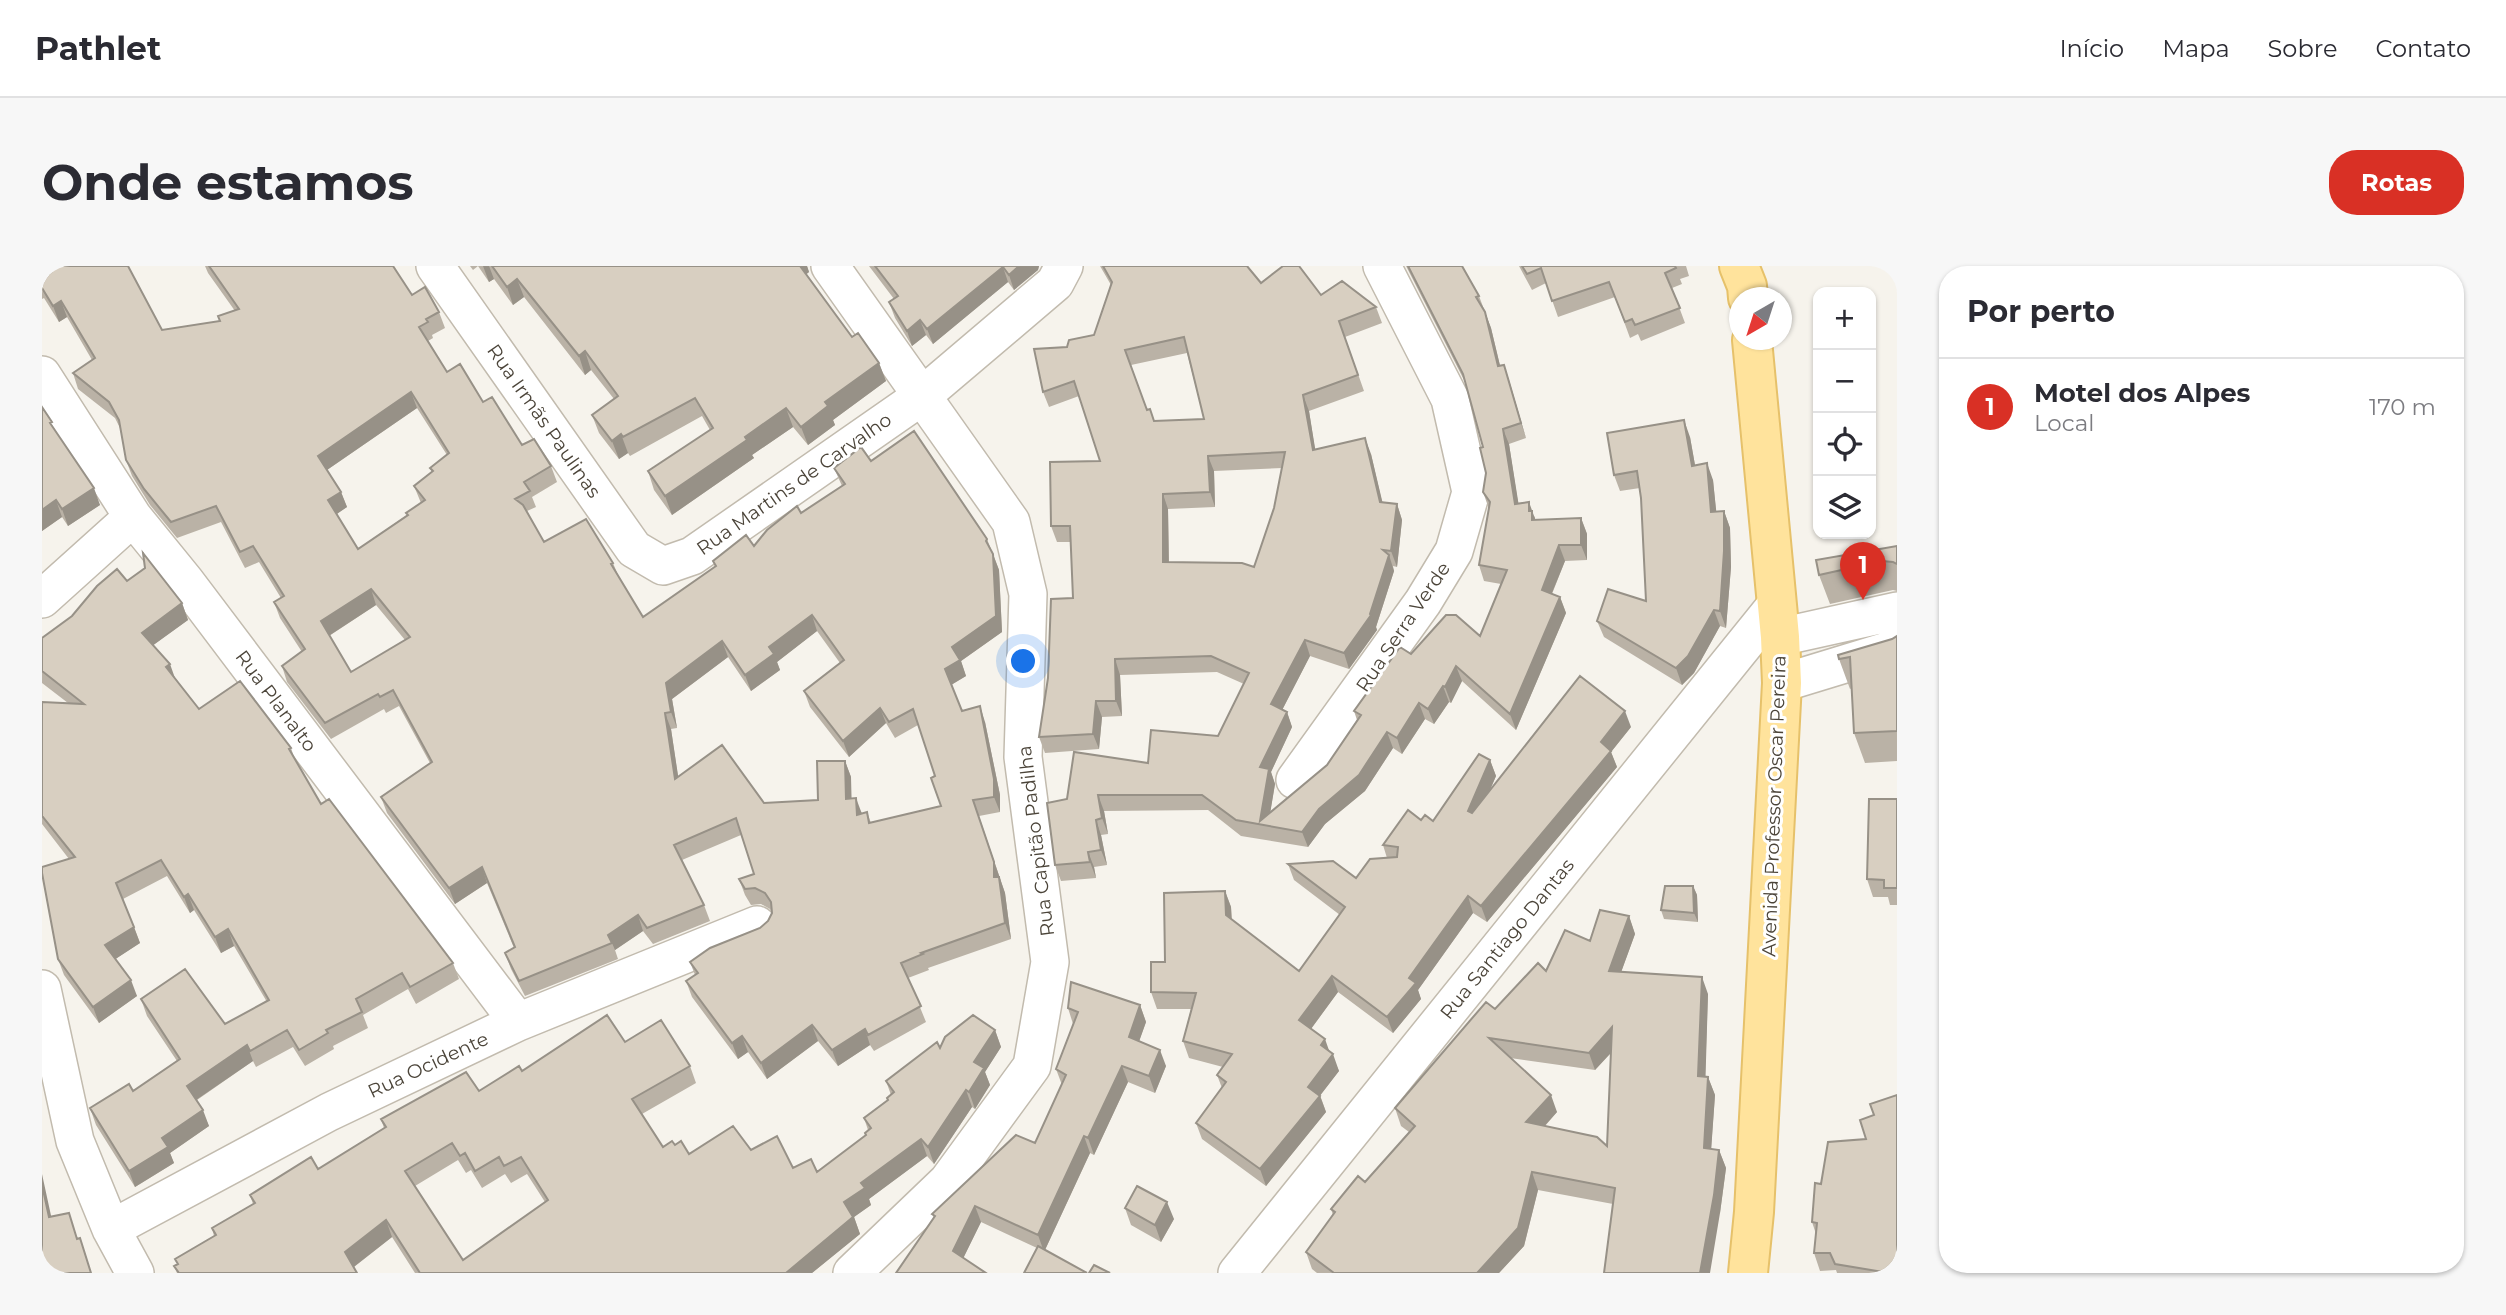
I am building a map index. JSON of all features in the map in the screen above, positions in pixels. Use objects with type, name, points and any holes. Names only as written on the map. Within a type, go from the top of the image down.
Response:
[{"type":"main road","points":[[1739,266],[1746,287]]},
{"type":"main road","name":"Avenida Professor Oscar Pereira","points":[[1748,1273],[1754,1212],[1782,683],[1753,350]]},
{"type":"street","name":"Rua Irmãs Paulinas","points":[[435,266],[634,549],[663,566]]},
{"type":"street","name":"Rua Capitão Padilha","points":[[830,266],[1011,522],[1028,594],[1023,757],[1050,962],[1032,1066],[948,1181],[852,1273]]},
{"type":"street","points":[[922,396],[1055,283],[1064,266]]},
{"type":"street","name":"Rua Serra Verde","points":[[1295,780],[1423,602],[1454,551],[1471,492],[1450,399],[1382,266]]},
{"type":"street","name":"Rua Planalto","points":[[42,375],[133,517],[185,581],[518,1022]]},
{"type":"street","name":"Rua Martins de Carvalho","points":[[663,566],[692,556],[922,396]]},
{"type":"street","points":[[42,599],[133,517]]},
{"type":"street","points":[[1778,621],[1897,611]]},
{"type":"street","name":"Rua Santiago Dantas","points":[[1237,1273],[1778,621]]},
{"type":"street","points":[[1782,683],[1897,648]]},
{"type":"street","name":"Rua Ocidente","points":[[111,1229],[329,1112],[518,1022],[757,925]]},
{"type":"street","points":[[42,989],[75,1141],[111,1229],[135,1273]]},
{"type":"building","points":[[42,266],[128,266],[162,330],[220,321],[218,316],[239,309],[209,266],[393,266],[412,295],[425,287],[439,312],[426,319],[428,322],[419,327],[447,372],[460,364],[483,402],[492,397],[522,445],[534,439],[551,466],[524,482],[530,491],[515,499],[523,505],[544,542],[586,519],[643,617],[716,566],[713,561],[746,535],[754,546],[767,530],[797,506],[801,513],[845,484],[834,468],[861,447],[871,461],[914,431],[987,539],[993,554],[996,616],[952,647],[960,660],[945,669],[962,711],[980,706],[994,779],[994,797],[973,800],[994,862],[994,877],[999,877],[1005,923],[921,953],[923,954],[901,963],[921,1006],[868,1035],[865,1029],[832,1050],[812,1025],[761,1063],[742,1036],[732,1043],[686,981],[698,973],[690,962],[710,948],[760,928],[772,913],[771,902],[765,893],[755,888],[745,889],[739,879],[754,874],[736,818],[674,845],[704,905],[647,928],[638,915],[608,935],[612,943],[519,981],[505,953],[515,947],[482,867],[449,888],[381,797],[432,762],[393,690],[380,697],[378,694],[325,723],[282,666],[305,649],[274,602],[284,596],[253,546],[240,552],[216,506],[171,522],[144,489],[126,460],[119,420],[109,402],[73,373],[95,358],[61,301],[53,306],[42,288]],"holes":[[[411,392],[449,453],[430,468],[433,471],[414,486],[425,500],[358,549],[328,500],[341,492],[318,456]],[[371,589],[410,637],[351,672],[321,621]],[[812,615],[844,660],[804,691],[843,741],[880,708],[889,722],[913,709],[935,776],[931,778],[941,806],[869,823],[867,812],[857,815],[856,798],[846,799],[845,761],[817,761],[818,800],[764,803],[722,745],[675,779],[665,713],[671,712],[666,683],[722,641],[745,675],[774,654],[769,647]]]},
{"type":"building","points":[[492,266],[800,266],[852,337],[858,333],[879,363],[825,402],[828,406],[801,427],[786,408],[745,437],[747,440],[665,496],[648,471],[713,428],[695,398],[612,441],[592,415],[618,396],[585,351],[579,356],[517,279],[507,287]]},
{"type":"building","points":[[875,266],[1019,266],[1009,275],[1003,267],[927,329],[920,320],[907,331],[889,302],[898,296]]},
{"type":"building","points":[[1103,266],[1247,266],[1261,283],[1283,266],[1299,266],[1321,295],[1342,281],[1376,307],[1339,321],[1358,375],[1303,395],[1313,450],[1365,438],[1380,502],[1397,504],[1391,551],[1383,550],[1389,555],[1371,615],[1344,653],[1305,640],[1271,704],[1287,712],[1260,767],[1269,769],[1260,821],[1327,765],[1361,715],[1354,711],[1400,647],[1411,654],[1446,615],[1456,615],[1480,636],[1507,570],[1479,565],[1490,502],[1483,492],[1486,473],[1480,448],[1483,447],[1463,374],[1408,266],[1462,266],[1479,296],[1476,297],[1485,312],[1498,366],[1504,365],[1521,423],[1503,429],[1515,504],[1529,502],[1532,520],[1581,518],[1581,545],[1559,545],[1542,590],[1560,597],[1510,714],[1456,666],[1445,687],[1443,686],[1428,709],[1419,703],[1397,738],[1387,732],[1359,775],[1319,809],[1302,832],[1236,820],[1202,795],[1098,795],[1102,818],[1096,820],[1101,850],[1088,852],[1090,862],[1055,865],[1047,803],[1067,799],[1074,752],[1148,763],[1151,730],[1218,736],[1249,673],[1211,656],[1115,659],[1116,701],[1096,701],[1093,734],[1039,737],[1048,678],[1051,599],[1073,598],[1070,526],[1051,526],[1050,462],[1100,461],[1074,381],[1043,392],[1034,349],[1067,347],[1069,340],[1094,335],[1112,282]],"holes":[[[1184,337],[1204,419],[1154,421],[1150,409],[1147,410],[1125,350]],[[1285,452],[1274,508],[1254,567],[1242,563],[1163,562],[1163,494],[1210,492],[1208,456]]]},
{"type":"building","points":[[1522,266],[1675,266],[1676,268],[1665,273],[1680,308],[1635,325],[1632,319],[1625,322],[1609,282],[1552,301],[1541,268],[1527,274]]},
{"type":"building","points":[[42,407],[94,488],[62,509],[56,500],[42,510]]},
{"type":"building","points":[[1684,420],[1692,466],[1707,463],[1711,512],[1724,511],[1724,551],[1720,611],[1714,610],[1688,656],[1676,668],[1597,621],[1608,589],[1646,601],[1641,498],[1637,471],[1614,475],[1607,433]]},
{"type":"building","points":[[1897,546],[1897,564],[1882,561],[1819,575],[1816,560]]},
{"type":"building","points":[[143,553],[182,603],[142,633],[170,664],[166,667],[199,709],[240,681],[291,748],[289,749],[321,804],[329,799],[453,963],[410,987],[402,973],[356,999],[362,1012],[326,1030],[328,1033],[299,1050],[287,1030],[250,1051],[247,1045],[187,1086],[203,1110],[162,1138],[168,1147],[129,1171],[90,1108],[129,1084],[133,1091],[180,1059],[141,999],[185,969],[225,1024],[269,1000],[228,929],[215,937],[188,894],[184,897],[161,860],[116,883],[134,927],[105,945],[131,980],[93,1007],[58,959],[42,867],[75,857],[42,816],[42,702],[84,704],[42,671],[42,638],[72,616],[97,586],[117,569],[127,581],[145,568]]},
{"type":"building","points":[[1897,636],[1897,731],[1854,733],[1850,657],[1839,659],[1838,655]]},
{"type":"building","points":[[1580,676],[1625,711],[1601,742],[1611,751],[1481,906],[1468,896],[1409,978],[1416,983],[1387,1017],[1332,976],[1299,1020],[1325,1039],[1321,1045],[1333,1054],[1308,1087],[1320,1096],[1260,1169],[1196,1123],[1226,1082],[1217,1075],[1232,1054],[1183,1041],[1196,993],[1151,992],[1151,962],[1165,962],[1164,893],[1225,891],[1226,915],[1299,971],[1345,907],[1288,864],[1333,861],[1356,878],[1370,859],[1397,857],[1398,847],[1383,845],[1408,810],[1421,820],[1425,815],[1433,821],[1479,754],[1490,760],[1468,811],[1472,813]]},
{"type":"building","points":[[1869,799],[1897,799],[1897,888],[1884,888],[1884,880],[1867,879]]},
{"type":"building","points":[[1665,886],[1693,886],[1694,913],[1661,910]]},
{"type":"building","points":[[1600,910],[1629,916],[1609,971],[1702,977],[1698,1076],[1708,1077],[1704,1148],[1719,1150],[1700,1273],[1604,1273],[1615,1188],[1532,1172],[1518,1228],[1478,1272],[1480,1273],[1334,1273],[1306,1252],[1335,1212],[1331,1209],[1358,1176],[1365,1182],[1415,1126],[1395,1108],[1486,1002],[1495,1009],[1538,963],[1546,971],[1565,930],[1590,941]],"holes":[[[1612,1027],[1607,1146],[1597,1137],[1526,1122],[1551,1095],[1489,1038],[1589,1053]]]},
{"type":"building","points":[[1071,982],[1140,1005],[1129,1037],[1160,1050],[1149,1076],[1122,1066],[1088,1138],[1084,1136],[1038,1235],[975,1206],[953,1251],[986,1273],[896,1273],[935,1216],[932,1214],[1016,1135],[1035,1143],[1066,1075],[1056,1069],[1078,1012],[1068,1008]]},
{"type":"building","points":[[607,1015],[625,1042],[661,1020],[690,1066],[632,1099],[663,1147],[672,1141],[675,1145],[681,1141],[689,1154],[733,1126],[751,1150],[777,1136],[793,1168],[811,1159],[817,1172],[866,1135],[871,1128],[864,1118],[888,1100],[894,1092],[886,1081],[937,1042],[940,1048],[945,1037],[973,1015],[995,1030],[974,1062],[984,1068],[928,1147],[921,1139],[861,1183],[865,1188],[844,1202],[853,1217],[786,1273],[420,1273],[386,1220],[345,1252],[357,1273],[179,1273],[174,1266],[178,1264],[175,1259],[216,1235],[212,1228],[255,1203],[250,1195],[311,1157],[318,1169],[386,1127],[381,1119],[466,1072],[479,1091],[519,1066],[522,1071]],"holes":[[[452,1143],[460,1156],[465,1153],[475,1171],[499,1157],[504,1166],[521,1157],[548,1200],[463,1260],[405,1171]]]},
{"type":"building","points":[[1897,1095],[1897,1273],[1835,1264],[1830,1253],[1814,1253],[1817,1223],[1812,1222],[1815,1183],[1821,1184],[1828,1142],[1866,1139],[1860,1120],[1874,1115],[1870,1104]]},
{"type":"building","points":[[42,1185],[49,1217],[69,1213],[91,1273],[42,1273]]},
{"type":"building","points":[[1137,1186],[1167,1202],[1155,1225],[1125,1208]]},
{"type":"building","points":[[1038,1246],[1087,1273],[1024,1273]]},
{"type":"building","points":[[1094,1265],[1110,1273],[1089,1273]]},
{"type":"place","name":"Motel dos Alpes","points":[[1863,600]]}]
